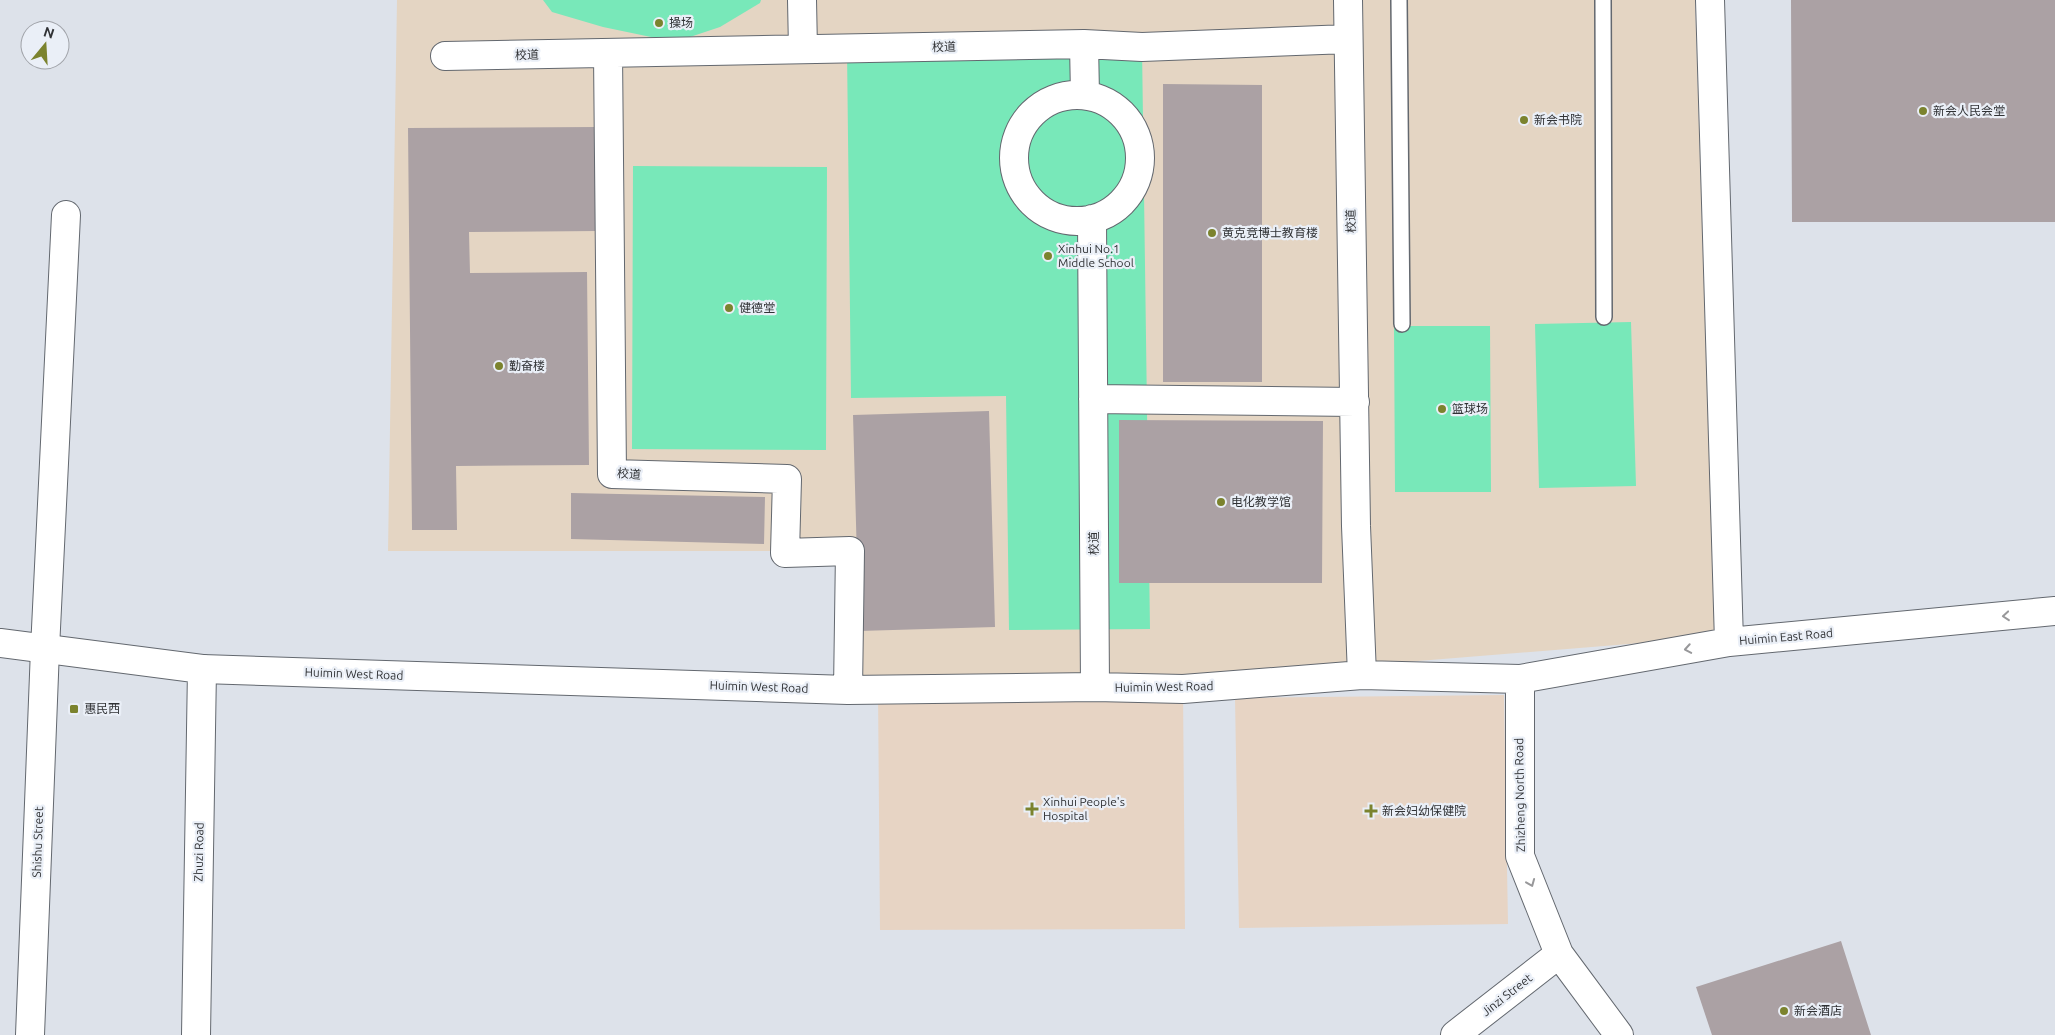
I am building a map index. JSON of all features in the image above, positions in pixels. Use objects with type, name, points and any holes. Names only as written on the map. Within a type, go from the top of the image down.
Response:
[{"type":"street","points":[[802,0],[803,49]]},
{"type":"street","name":"校道","points":[[1348,0],[1356,526],[1362,675]]},
{"type":"street","points":[[1710,0],[1729,642]]},
{"type":"street","name":"校道","points":[[445,56],[803,49],[847,50],[1084,44],[1142,47],[1348,40]]},
{"type":"street","points":[[1084,44],[1085,95]]},
{"type":"street","name":"校道","points":[[608,53],[612,474],[786,479],[785,553],[850,551],[848,690]]},
{"type":"street","points":[[1085,95],[1107,102],[1124,115],[1136,133],[1141,155],[1138,176],[1128,196],[1112,211],[1092,219],[1072,221],[1053,216],[1036,206],[1023,191],[1016,173],[1014,153],[1018,134],[1028,117],[1044,104],[1064,96],[1085,95]]},
{"type":"street","name":"Shishu Street","points":[[30,1035],[45,649],[66,214]]},
{"type":"street","name":"校道","points":[[1092,219],[1095,688]]},
{"type":"street","points":[[1093,399],[1355,402]]},
{"type":"street","name":"Huimin East Road","points":[[1520,679],[1729,642],[2055,611]]},
{"type":"street","name":"Huimin West Road","points":[[0,643],[202,669],[848,690],[1183,689],[1362,675],[1520,679]]},
{"type":"street","name":"Zhuzi Road","points":[[196,1035],[202,669]]},
{"type":"street","name":"Zhizheng North Road","points":[[1520,679],[1520,856],[1560,954],[1619,1035]]},
{"type":"street","name":"Jinzi Street","points":[[1455,1035],[1560,954]]},
{"type":"lane","points":[[1399,0],[1402,324]]},
{"type":"lane","points":[[1603,0],[1604,317]]},
{"type":"shaded area","name":"Xinhui No.1 Middle School","points":[[397,0],[1695,0],[1715,637],[1095,687],[848,690],[850,551],[388,551]]},
{"type":"shaded area","name":"Xinhui People's Hospital","points":[[1183,689],[1185,929],[880,930],[878,690]]},
{"type":"shaded area","name":"新会妇幼保健院","points":[[1504,695],[1508,924],[1239,928],[1235,698]]},
{"type":"green space","name":"操场","points":[[543,0],[761,0],[760,3],[720,27],[675,42],[603,27],[552,12]]},
{"type":"green space","points":[[1142,47],[1150,629],[1009,630],[1006,396],[851,398],[847,50]]},
{"type":"green space","name":"健德堂","points":[[633,166],[827,167],[826,450],[632,449]]},
{"type":"green space","points":[[1631,322],[1636,486],[1539,488],[1535,324]]},
{"type":"green space","name":"篮球场","points":[[1394,326],[1490,326],[1491,492],[1395,492]]},
{"type":"building","name":"新会人民会堂","points":[[1791,0],[2055,0],[2055,222],[1792,222]]},
{"type":"building","name":"黄克竞博士教育楼","points":[[1163,84],[1262,85],[1262,382],[1163,382]]},
{"type":"building","name":"勤奋楼","points":[[597,127],[597,231],[469,232],[470,273],[587,272],[589,465],[456,466],[457,530],[412,530],[408,128]]},
{"type":"building","points":[[989,411],[995,627],[859,631],[853,415]]},
{"type":"building","name":"电化教学馆","points":[[1119,420],[1323,421],[1322,583],[1119,583]]},
{"type":"building","points":[[571,493],[765,497],[764,544],[571,539]]},
{"type":"building","name":"新会酒店","points":[[1841,941],[1871,1035],[1712,1035],[1696,987]]},
{"type":"place","name":"操场","points":[[659,23]]},
{"type":"place","name":"新会人民会堂","points":[[1923,111]]},
{"type":"place","name":"新会书院","points":[[1524,120]]},
{"type":"place","name":"黄克竞博士教育楼","points":[[1212,233]]},
{"type":"place","name":"Xinhui No.1 Middle School","points":[[1048,256]]},
{"type":"place","name":"健德堂","points":[[729,308]]},
{"type":"place","name":"勤奋楼","points":[[499,366]]},
{"type":"place","name":"篮球场","points":[[1442,409]]},
{"type":"place","name":"电化教学馆","points":[[1221,502]]},
{"type":"place","name":"惠民西","points":[[74,709]]},
{"type":"place","name":"Xinhui People's Hospital","points":[[1032,809]]},
{"type":"place","name":"新会妇幼保健院","points":[[1371,811]]},
{"type":"place","name":"新会酒店","points":[[1784,1011]]}]
